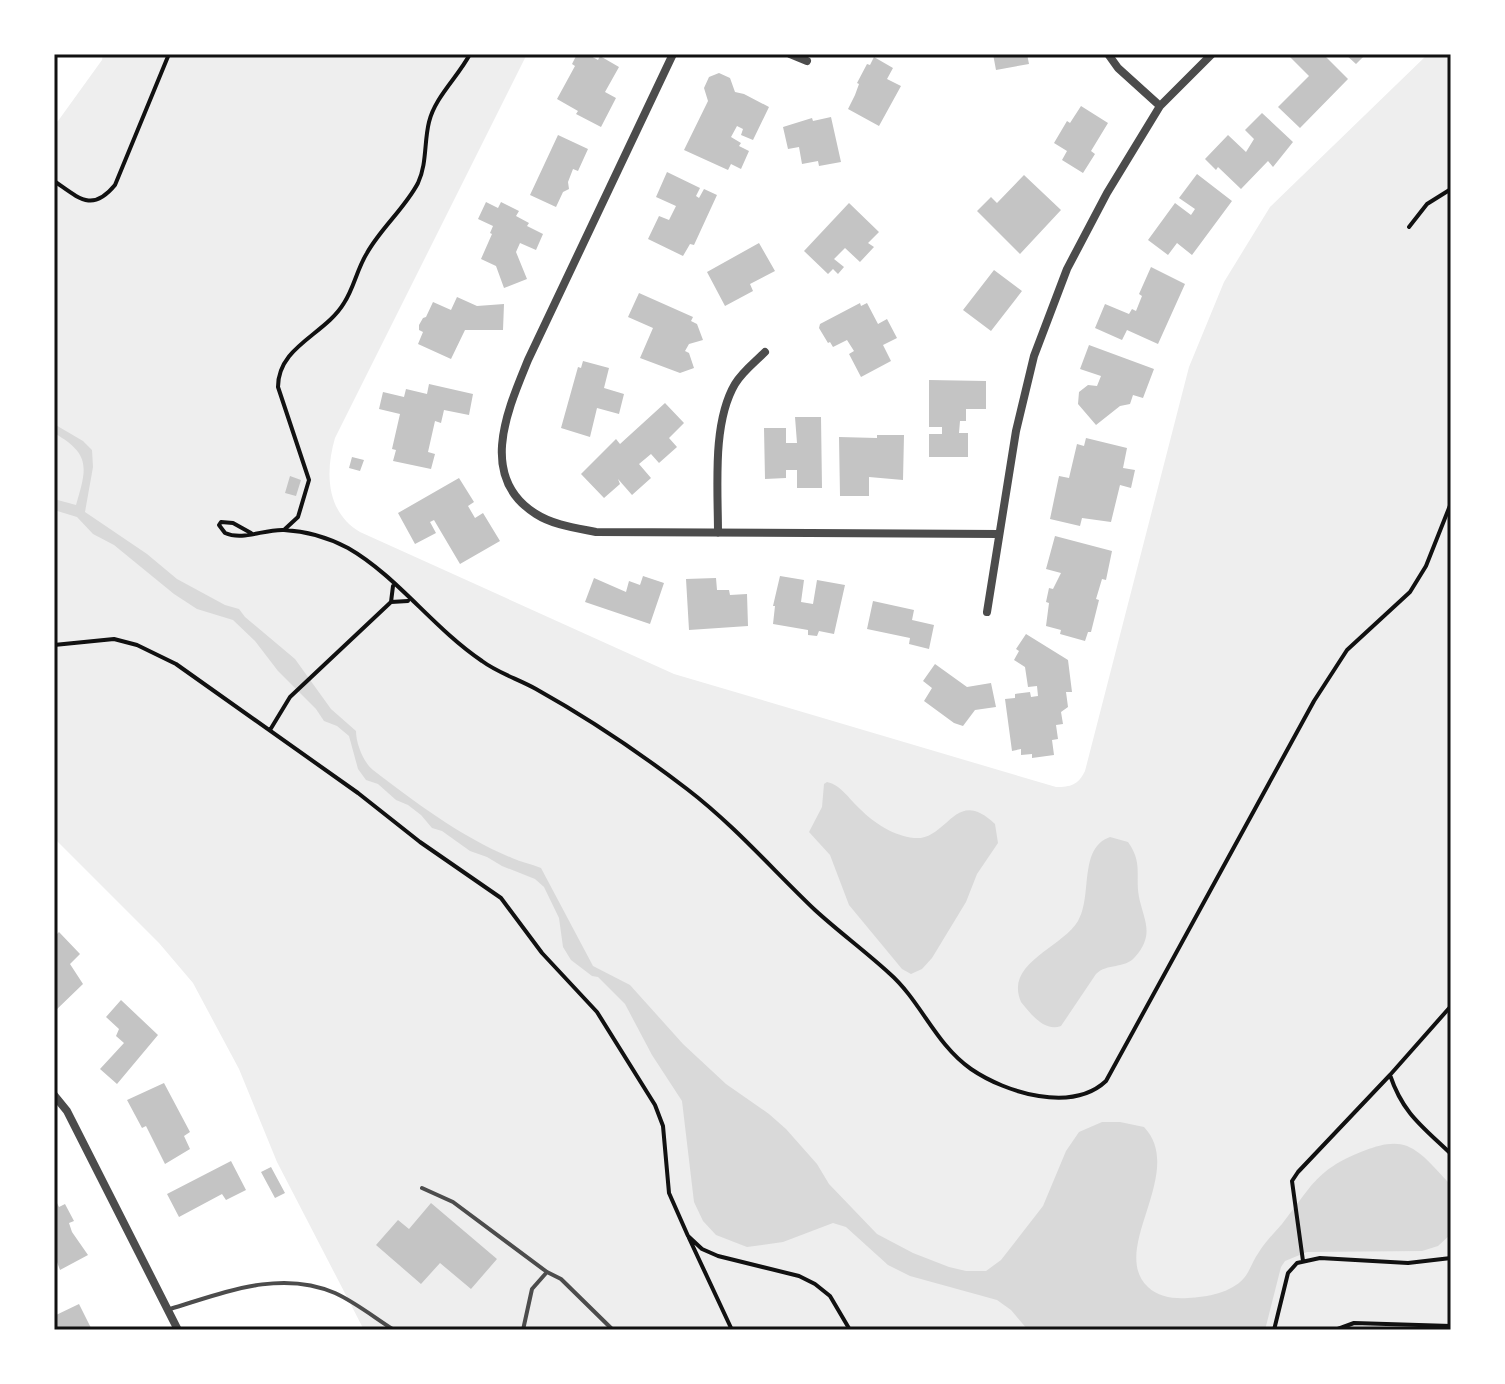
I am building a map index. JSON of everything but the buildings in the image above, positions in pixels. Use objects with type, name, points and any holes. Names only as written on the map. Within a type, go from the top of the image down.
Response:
[{"type":"street","points":[[673,54],[514,394],[500,452],[503,471],[515,494],[534,513],[544,518],[596,532],[999,534]]},
{"type":"street","points":[[790,54],[807,61]]},
{"type":"street","points":[[1108,54],[1118,68],[1160,106]]},
{"type":"street","points":[[987,612],[1016,431],[1034,356],[1067,269],[1107,193],[1160,106],[1212,54]]},
{"type":"street","points":[[718,533],[719,451],[724,408],[736,382],[765,352]]},
{"type":"street","points":[[54,1095],[67,1111],[178,1330]]},
{"type":"lane","points":[[422,1188],[453,1202],[547,1272],[561,1279],[613,1330]]},
{"type":"lane","points":[[523,1330],[532,1289],[547,1272]]},
{"type":"lane","points":[[167,1309],[249,1285],[280,1282],[314,1285],[338,1294],[394,1330]]},
{"type":"path","points":[[54,181],[85,200],[94,203],[105,198],[115,185],[169,54]]},
{"type":"path","points":[[283,530],[298,517],[309,480],[278,387],[278,375],[289,354],[346,302],[367,251],[417,185],[423,168],[428,123],[470,54]]},
{"type":"path","points":[[1409,227],[1427,204],[1451,189]]},
{"type":"path","points":[[298,517],[303,530],[347,548],[375,566],[435,625],[484,663],[536,689],[583,718],[698,798],[817,911],[891,974],[939,1038],[973,1070],[1015,1089],[1062,1097],[1083,1096],[1096,1091],[1106,1081],[1314,701],[1347,650],[1410,592],[1426,566],[1451,503]]},
{"type":"path","points":[[251,533],[226,521],[219,525],[230,535],[239,536],[283,530],[310,534]]},
{"type":"path","points":[[391,602],[393,584]]},
{"type":"path","points":[[270,730],[290,697],[391,602],[412,602]]},
{"type":"path","points":[[54,645],[114,639],[137,645],[176,664],[501,898],[542,953],[597,1012],[655,1105],[663,1126],[669,1193],[732,1330]]},
{"type":"path","points":[[1303,1261],[1292,1181],[1451,1006]]},
{"type":"path","points":[[1390,1075],[1405,1109],[1451,1154]]},
{"type":"path","points":[[688,1236],[702,1249],[718,1256],[799,1276],[815,1284],[830,1296],[850,1330]]},
{"type":"path","points":[[1274,1330],[1288,1273],[1297,1263],[1320,1258],[1408,1263],[1451,1258]]},
{"type":"path","points":[[1335,1330],[1354,1323],[1451,1326]]},
{"type":"shaded area","points":[[103,54],[527,54],[335,438],[330,477],[331,490],[340,514],[360,532],[674,674],[1056,787],[1074,784],[1085,771],[1189,367],[1224,282],[1270,207],[1428,54],[1451,54],[1451,1330],[364,1330],[277,1162],[239,1069],[193,983],[159,943],[54,838],[54,123],[102,60]]},
{"type":"shaded area","points":[[54,424],[92,450],[93,467],[85,512],[147,554],[177,579],[225,605],[239,609],[295,659],[331,709],[356,731],[361,752],[373,770],[475,840],[541,868],[593,966],[630,985],[683,1044],[726,1084],[786,1129],[817,1164],[829,1184],[877,1234],[949,1267],[986,1271],[1001,1260],[1043,1206],[1066,1151],[1079,1132],[1102,1122],[1120,1122],[1144,1127],[1155,1145],[1157,1166],[1154,1188],[1140,1232],[1137,1253],[1138,1271],[1148,1287],[1161,1295],[1203,1297],[1226,1291],[1239,1283],[1264,1244],[1326,1171],[1349,1157],[1381,1145],[1397,1144],[1413,1149],[1448,1182],[1451,1189],[1451,1234],[1438,1246],[1422,1251],[1307,1252],[1285,1261],[1265,1330],[1028,1330],[1011,1310],[997,1300],[910,1276],[888,1265],[846,1227],[833,1223],[783,1242],[747,1247],[716,1235],[703,1221],[694,1202],[682,1101],[652,1055],[625,1004],[598,977],[571,960],[563,947],[559,918],[544,887],[535,879],[470,851],[442,831],[432,828],[421,815],[396,800],[378,784],[366,780],[358,769],[349,736],[337,726],[324,721],[233,620],[197,609],[114,545],[93,534],[77,517],[54,510],[54,499],[76,505],[84,471],[80,455],[54,433]]},
{"type":"shaded area","points":[[827,782],[841,789],[878,824],[907,837],[926,837],[961,812],[970,810],[995,824],[998,843],[977,874],[966,902],[922,969],[911,974],[902,969],[849,905],[830,855],[809,832],[822,807],[824,784]]},
{"type":"shaded area","points":[[1110,837],[1128,842],[1133,849],[1146,927],[1145,941],[1131,961],[1105,968],[1096,974],[1061,1026],[1049,1026],[1038,1021],[1021,1002],[1018,988],[1020,977],[1027,966],[1078,921],[1094,851]]}]
